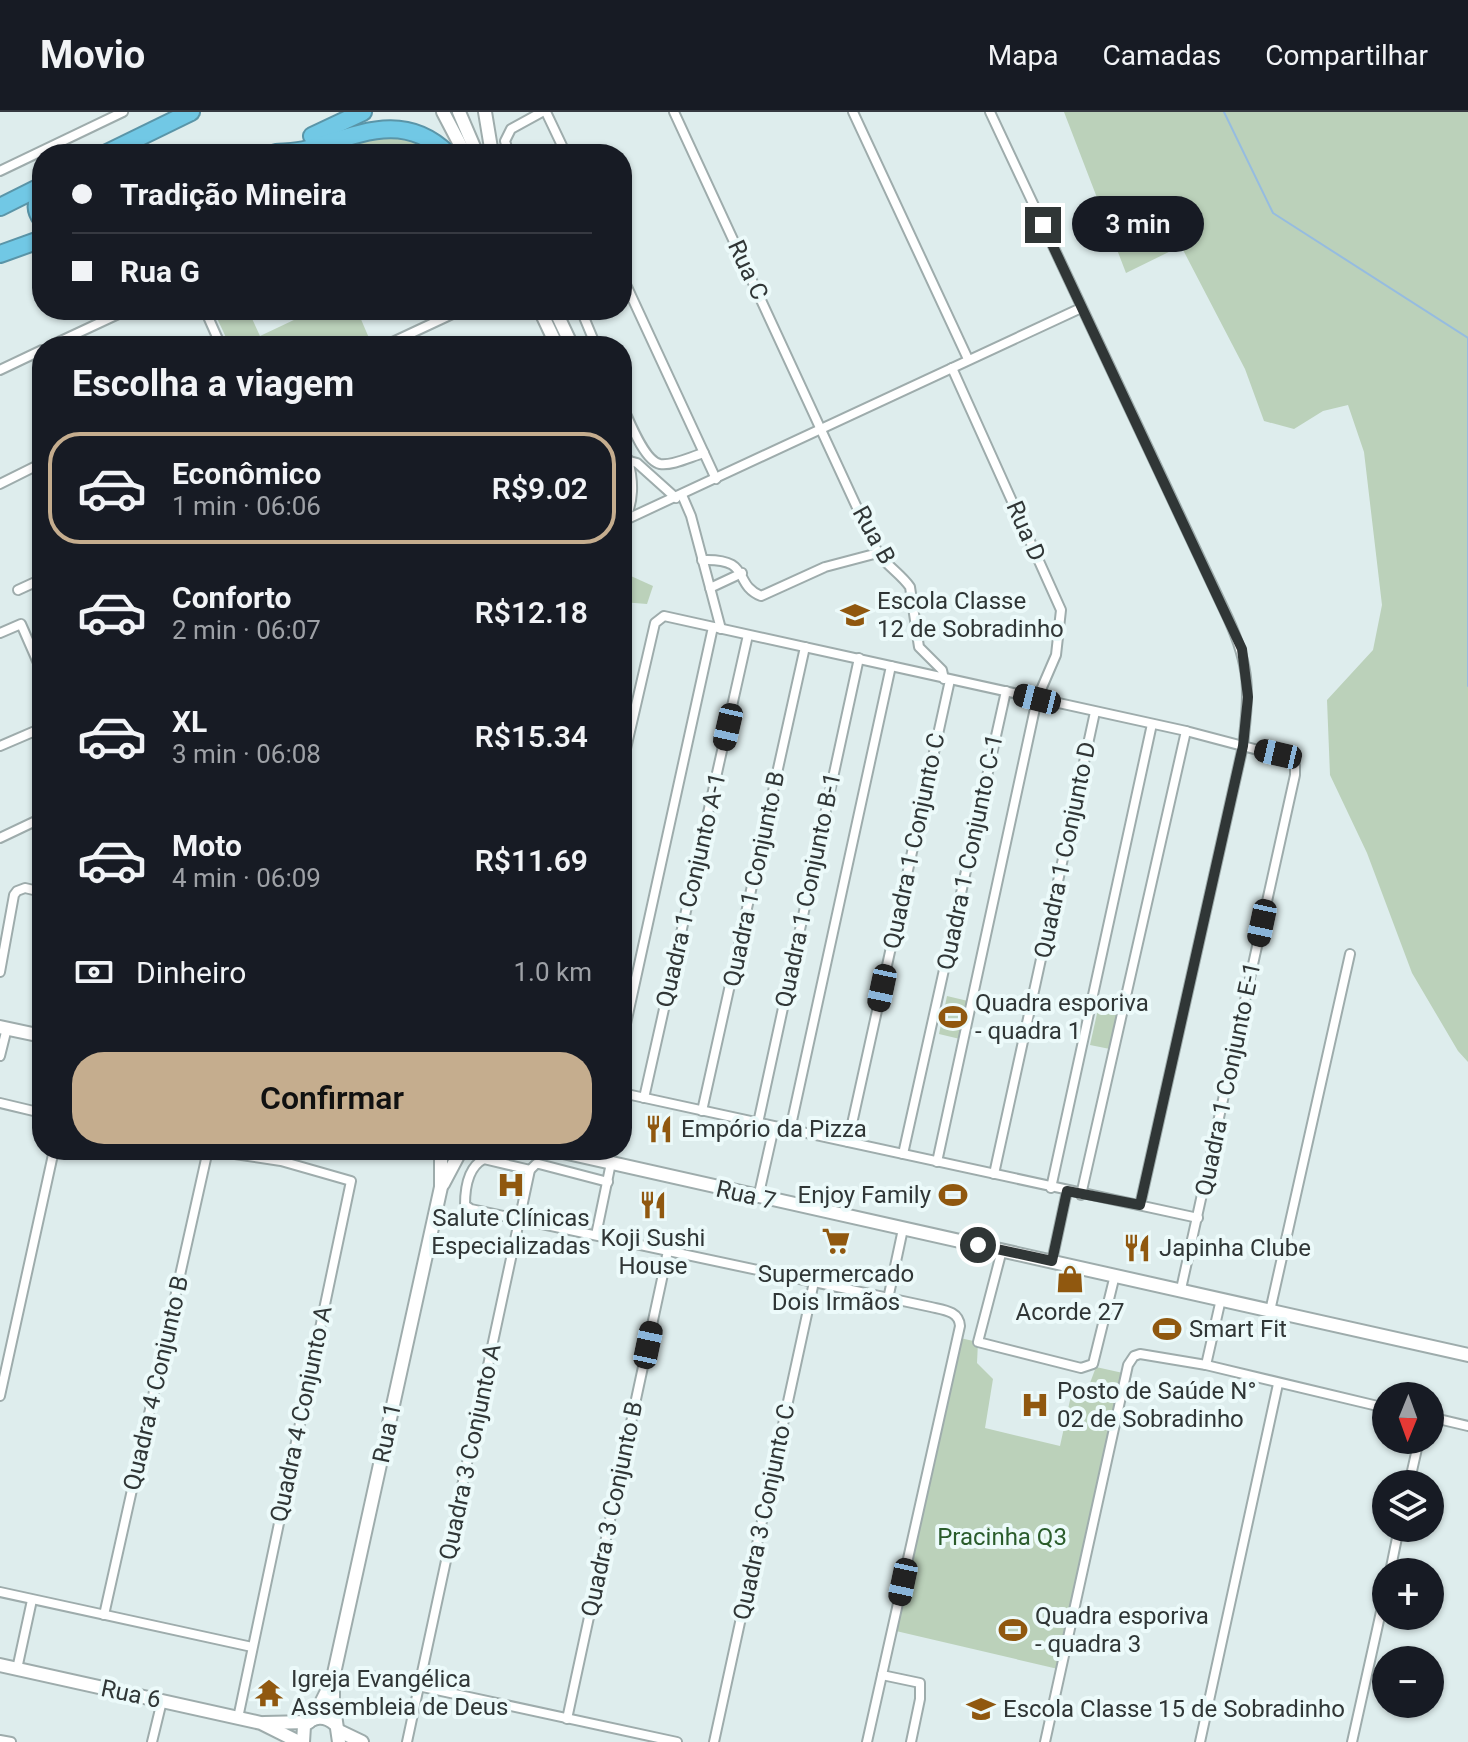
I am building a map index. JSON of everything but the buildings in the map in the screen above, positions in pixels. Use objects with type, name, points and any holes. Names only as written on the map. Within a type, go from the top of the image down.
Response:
[{"type":"highway","points":[[296,144],[363,112]]},
{"type":"highway","points":[[125,144],[185,113]]},
{"type":"highway","points":[[321,144],[370,123],[398,119],[419,124],[429,130],[440,144]]},
{"type":"highway","points":[[0,207],[32,191]]},
{"type":"highway","points":[[0,254],[32,243]]},
{"type":"main road","points":[[443,112],[460,144]]},
{"type":"main road","points":[[459,112],[473,144]]},
{"type":"main road","points":[[485,112],[490,144]]},
{"type":"main road","points":[[4,1027],[32,1034]]},
{"type":"main road","points":[[441,1160],[441,1187]]},
{"type":"main road","points":[[441,1187],[456,1160]]},
{"type":"main road","name":"Rua 7","points":[[604,1160],[758,1198],[1181,1289],[1468,1355]]},
{"type":"main road","name":"Rua 1","points":[[333,1678],[441,1187]]},
{"type":"main road","name":"Rua 6","points":[[0,1665],[261,1723],[301,1742]]},
{"type":"main road","points":[[301,1742],[302,1732],[333,1678]]},
{"type":"main road","points":[[333,1678],[338,1732],[362,1742]]},
{"type":"main road","name":"Rua 6","points":[[261,1723],[325,1718],[338,1732]]},
{"type":"street","points":[[56,144],[123,112]]},
{"type":"street","points":[[506,144],[511,129],[544,112],[561,144]]},
{"type":"street","name":"Rua C","points":[[674,112],[823,428]]},
{"type":"street","points":[[853,112],[968,359]]},
{"type":"street","points":[[990,112],[1242,649],[1248,697],[1243,746],[1140,1205]]},
{"type":"street","points":[[0,171],[32,156]]},
{"type":"street","points":[[632,298],[716,479]]},
{"type":"street","points":[[632,517],[1081,308]]},
{"type":"street","points":[[71,336],[106,320]]},
{"type":"street","points":[[405,336],[440,320]]},
{"type":"street","points":[[0,370],[32,355]]},
{"type":"street","name":"Rua D","points":[[952,368],[1061,610],[1056,655],[1037,699]]},
{"type":"street","points":[[632,425],[653,460],[667,464],[704,453]]},
{"type":"street","name":"Rua B","points":[[823,428],[878,553],[910,587],[919,647],[947,679]]},
{"type":"street","points":[[632,461],[679,496],[691,516],[717,628]]},
{"type":"street","points":[[0,484],[32,468]]},
{"type":"street","points":[[661,504],[664,499],[662,485]]},
{"type":"street","points":[[702,560],[724,560],[734,564],[742,573],[749,590],[766,596],[825,567],[878,553]]},
{"type":"street","points":[[710,588],[742,573]]},
{"type":"street","points":[[18,590],[32,584]]},
{"type":"street","points":[[632,722],[655,623],[664,616],[1243,746]]},
{"type":"street","points":[[0,633],[21,624],[32,649]]},
{"type":"street","name":"Quadra 1 Conjunto A-1","points":[[632,998],[717,628]]},
{"type":"street","name":"Quadra 1 Conjunto A-1","points":[[644,1098],[748,635]]},
{"type":"street","name":"Quadra 1 Conjunto B","points":[[702,1111],[805,647]]},
{"type":"street","name":"Quadra 1 Conjunto B-1","points":[[758,1123],[859,658]]},
{"type":"street","name":"Quadra 1 Conjunto B-1","points":[[790,1130],[891,666]]},
{"type":"street","name":"Quadra 1 Conjunto C","points":[[848,1142],[947,679]]},
{"type":"street","name":"Quadra 1 Conjunto C-1","points":[[903,1154],[1006,691]]},
{"type":"street","name":"Quadra 1 Conjunto C-1","points":[[937,1162],[1037,699]]},
{"type":"street","name":"Quadra 1 Conjunto D","points":[[994,1174],[1095,712]]},
{"type":"street","points":[[1051,1188],[1152,724]]},
{"type":"street","points":[[1081,1195],[1186,731]]},
{"type":"street","points":[[0,746],[32,732]]},
{"type":"street","name":"Quadra 1 Conjunto E-1","points":[[1181,1289],[1295,775],[1294,761],[1289,757],[1243,746]]},
{"type":"street","points":[[0,838],[32,823]]},
{"type":"street","points":[[0,972],[14,895],[25,888],[32,890]]},
{"type":"street","points":[[1270,1311],[1350,954]]},
{"type":"street","points":[[0,1056],[4,1027]]},
{"type":"street","points":[[632,1095],[1198,1218]]},
{"type":"street","points":[[0,1103],[32,1111]]},
{"type":"street","points":[[758,1198],[774,1127]]},
{"type":"street","points":[[0,1396],[52,1160]]},
{"type":"street","name":"Quadra 4 Conjunto B","points":[[104,1615],[206,1160]]},
{"type":"street","points":[[274,1160],[281,1161]]},
{"type":"street","points":[[482,1160],[475,1165],[469,1176],[465,1199],[467,1207],[950,1312],[959,1321],[867,1742]]},
{"type":"street","points":[[488,1160],[530,1170],[539,1164],[608,1182]]},
{"type":"street","name":"Quadra 4 Conjunto A","points":[[238,1718],[351,1181],[281,1161]]},
{"type":"street","points":[[596,1235],[611,1163]]},
{"type":"street","name":"Quadra 3 Conjunto A","points":[[407,1742],[530,1170]]},
{"type":"street","points":[[1052,1261],[1067,1191]]},
{"type":"street","points":[[888,1299],[903,1229]]},
{"type":"street","points":[[1002,1250],[978,1342],[1081,1368],[1093,1364],[1115,1275]]},
{"type":"street","name":"Quadra 3 Conjunto B","points":[[567,1719],[668,1251]]},
{"type":"street","name":"Quadra 3 Conjunto C","points":[[714,1742],[814,1282]]},
{"type":"street","points":[[1206,1365],[1221,1299]]},
{"type":"street","points":[[1045,1742],[1128,1365],[1134,1356],[1140,1354],[1206,1365],[1372,1405]]},
{"type":"street","points":[[1200,1742],[1278,1384]]},
{"type":"street","points":[[1444,1420],[1468,1426]]},
{"type":"street","points":[[0,1592],[252,1647]]},
{"type":"street","points":[[17,1669],[32,1600]]},
{"type":"street","points":[[1352,1742],[1377,1630]]},
{"type":"street","points":[[367,1675],[642,1738],[677,1742]]},
{"type":"street","points":[[882,1675],[920,1683],[920,1699],[911,1742]]},
{"type":"street","points":[[152,1742],[162,1701]]},
{"type":"street","points":[[0,1740],[11,1742]]},
{"type":"green space","points":[[1064,112],[1468,112],[1468,1062],[1458,1051],[1412,973],[1367,853],[1330,775],[1327,700],[1373,650],[1382,605],[1364,452],[1348,405],[1323,411],[1294,429],[1264,421],[1245,369],[1181,246],[1126,273]]},
{"type":"green space","points":[[391,123],[426,144],[339,144]]},
{"type":"green space","points":[[218,320],[253,320],[260,336],[225,336]]},
{"type":"green space","points":[[294,320],[361,320],[368,336],[260,336]]},
{"type":"green space","points":[[632,577],[653,586],[647,604],[632,603]]},
{"type":"green space","name":"Quadra esporiva - quadra 1","points":[[947,996],[968,1001],[960,1039],[939,1034]]},
{"type":"green space","name":"Quadra esporiva - quadra 1","points":[[1098,1009],[1118,1014],[1110,1049],[1090,1045]]},
{"type":"green space","name":"Pracinha Q3","points":[[960,1338],[978,1342],[977,1363],[993,1379],[985,1428],[1060,1446],[1072,1391],[1087,1391],[1096,1367],[1123,1373],[1058,1669],[896,1631]]},
{"type":"waterway","points":[[1224,112],[1273,213],[1468,338],[1468,686]]},
{"type":"place","name":"Escola Classe 12 de Sobradinho","points":[[855,615]]},
{"type":"place","name":"Quadra esporiva - quadra 1","points":[[953,1017]]},
{"type":"place","name":"Empório da Pizza","points":[[659,1129]]},
{"type":"place","name":"Salute Clínicas Especializadas","points":[[511,1185]]},
{"type":"place","name":"Enjoy Family","points":[[953,1195]]},
{"type":"place","name":"Koji Sushi House","points":[[653,1205]]},
{"type":"place","name":"Supermercado Dois Irmãos","points":[[836,1241]]},
{"type":"place","name":"Japinha Clube","points":[[1137,1248]]},
{"type":"place","name":"Acorde 27","points":[[1070,1279]]},
{"type":"place","name":"Smart Fit","points":[[1167,1329]]},
{"type":"place","name":"Posto de Saúde N° 02 de Sobradinho","points":[[1035,1405]]},
{"type":"place","name":"Quadra esporiva - quadra 3","points":[[1013,1630]]},
{"type":"place","name":"Igreja Evangélica Assembleia de Deus","points":[[269,1693]]},
{"type":"place","name":"Escola Classe 15 de Sobradinho","points":[[981,1709]]},
{"type":"route","points":[[978,1245],[1052,1261],[1067,1191],[1140,1205],[1243,746],[1248,697],[1242,649],[1043,225]]}]
